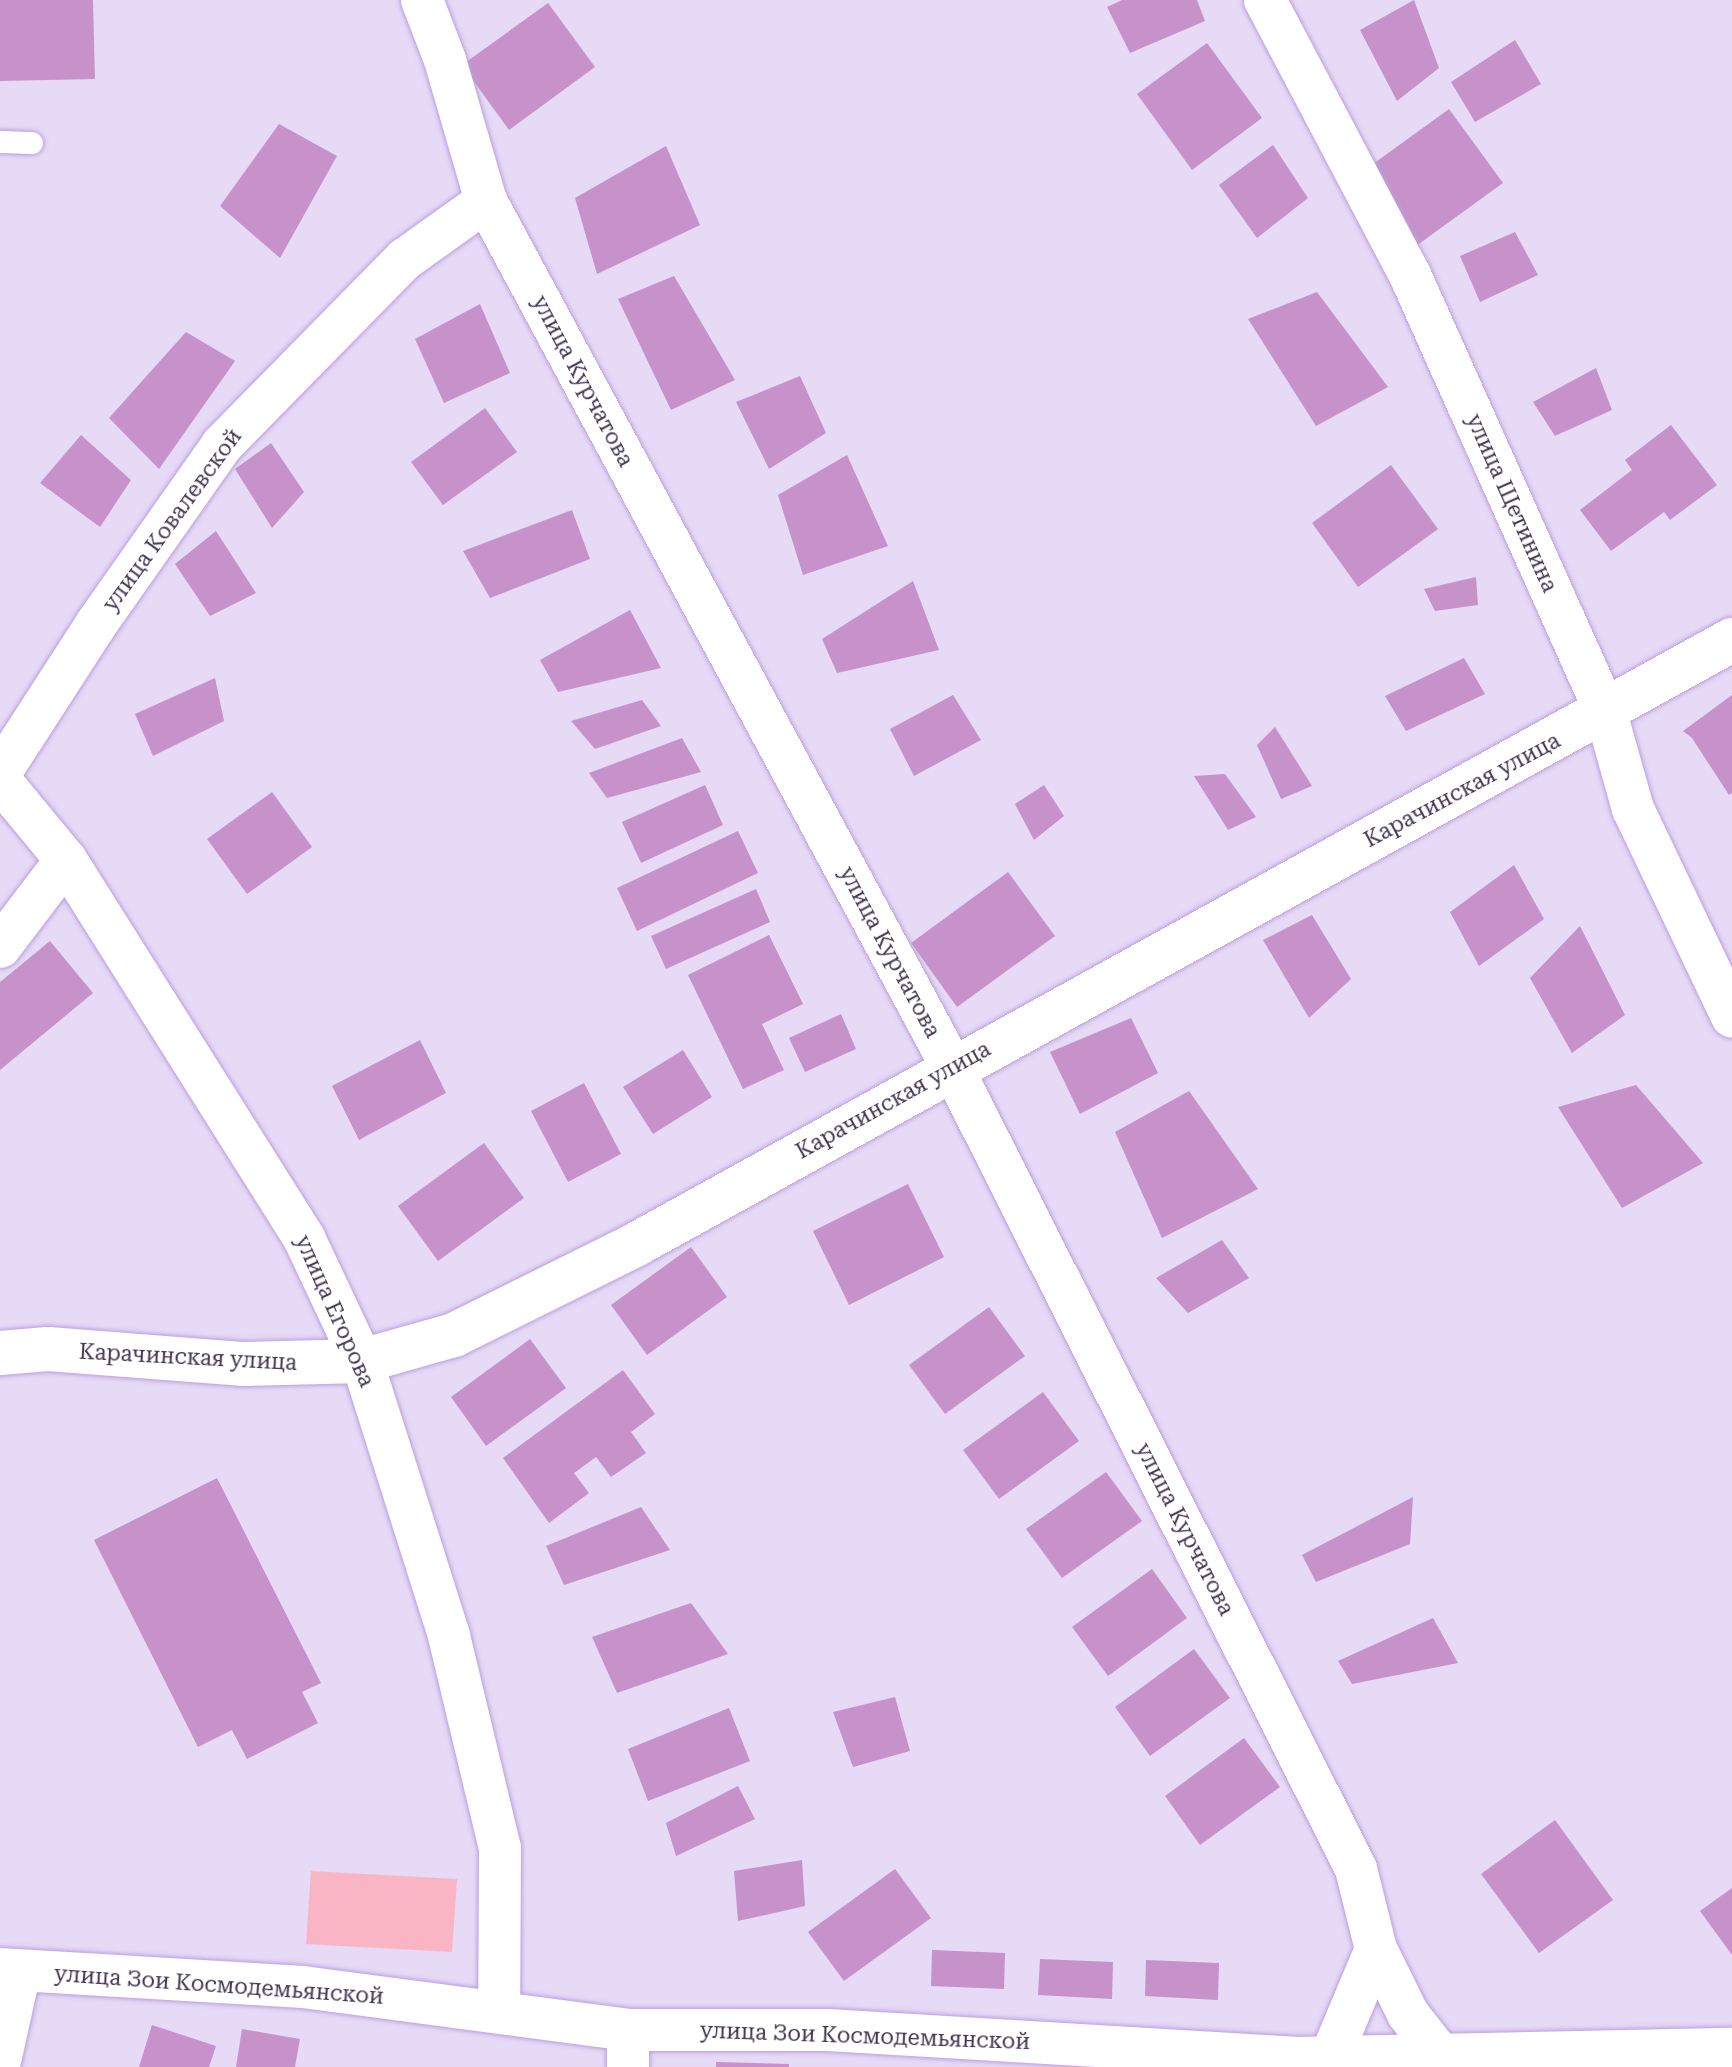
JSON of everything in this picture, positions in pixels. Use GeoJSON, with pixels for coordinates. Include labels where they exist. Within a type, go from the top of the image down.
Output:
{"type":"FeatureCollection","features":[{"type":"Feature","properties":{"kind":"street","name":"улица Курчатова"},"geometry":{"type":"LineString","coordinates":[[422,0],[445,60],[486,201],[952,1067],[1356,1869],[1376,1949],[1408,2014],[1442,2057]]}},
{"type":"Feature","properties":{"kind":"street","name":"улица Щетинина"},"geometry":{"type":"LineString","coordinates":[[1265,0],[1410,275],[1606,713],[1633,809],[1732,1017]]}},
{"type":"Feature","properties":{"kind":"street","name":"улица Ковалевской"},"geometry":{"type":"LineString","coordinates":[[0,773],[97,623],[222,445],[405,259],[486,201]]}},
{"type":"Feature","properties":{"kind":"street","name":"Карачинская улица"},"geometry":{"type":"LineString","coordinates":[[0,1353],[48,1349],[244,1364],[362,1361],[454,1335],[635,1245],[952,1067],[1606,713],[1732,640]]}},
{"type":"Feature","properties":{"kind":"street","name":"улица Егорова"},"geometry":{"type":"LineString","coordinates":[[0,780],[66,860],[304,1238],[362,1361],[449,1636],[500,1848],[499,2012]]}},
{"type":"Feature","properties":{"kind":"street"},"geometry":{"type":"LineString","coordinates":[[0,947],[66,860]]}},
{"type":"Feature","properties":{"kind":"street"},"geometry":{"type":"LineString","coordinates":[[1306,2060],[1376,1949]]}},
{"type":"Feature","properties":{"kind":"street"},"geometry":{"type":"LineString","coordinates":[[0,2061],[10,1970]]}},
{"type":"Feature","properties":{"kind":"street","name":"улица Зои Космодемьянской"},"geometry":{"type":"LineString","coordinates":[[10,1970],[303,1987],[499,2012],[628,2048],[828,2030],[1306,2060],[1732,2049]]}},
{"type":"Feature","properties":{"kind":"lane"},"geometry":{"type":"LineString","coordinates":[[0,142],[32,143]]}},
{"type":"Feature","properties":{"kind":"shaded area"},"geometry":{"type":"Polygon","coordinates":[[[311,1871],[457,1879],[452,1952],[306,1944],[311,1871]]]}},
{"type":"Feature","properties":{"kind":"building"},"geometry":{"type":"Polygon","coordinates":[[[0,0],[93,0],[95,79],[0,81],[0,0]]]}},
{"type":"Feature","properties":{"kind":"building"},"geometry":{"type":"Polygon","coordinates":[[[1122,0],[1197,0],[1205,21],[1130,53],[1107,7],[1122,0]]]}},
{"type":"Feature","properties":{"kind":"building"},"geometry":{"type":"Polygon","coordinates":[[[1414,0],[1439,68],[1397,101],[1360,30],[1414,0]]]}},
{"type":"Feature","properties":{"kind":"building"},"geometry":{"type":"Polygon","coordinates":[[[548,3],[595,67],[509,130],[462,65],[548,3]]]}},
{"type":"Feature","properties":{"kind":"building"},"geometry":{"type":"Polygon","coordinates":[[[1515,40],[1541,84],[1475,122],[1451,82],[1515,40]]]}},
{"type":"Feature","properties":{"kind":"building"},"geometry":{"type":"Polygon","coordinates":[[[1207,43],[1262,118],[1192,170],[1137,94],[1207,43]]]}},
{"type":"Feature","properties":{"kind":"building"},"geometry":{"type":"Polygon","coordinates":[[[1449,109],[1503,183],[1416,246],[1362,172],[1449,109]]]}},
{"type":"Feature","properties":{"kind":"building"},"geometry":{"type":"Polygon","coordinates":[[[279,124],[337,156],[280,258],[220,206],[279,124]]]}},
{"type":"Feature","properties":{"kind":"building"},"geometry":{"type":"Polygon","coordinates":[[[1273,145],[1308,198],[1257,238],[1219,185],[1273,145]]]}},
{"type":"Feature","properties":{"kind":"building"},"geometry":{"type":"Polygon","coordinates":[[[666,146],[700,225],[597,274],[575,198],[666,146]]]}},
{"type":"Feature","properties":{"kind":"building"},"geometry":{"type":"Polygon","coordinates":[[[1515,232],[1538,275],[1480,302],[1460,256],[1515,232]]]}},
{"type":"Feature","properties":{"kind":"building"},"geometry":{"type":"Polygon","coordinates":[[[674,276],[735,380],[671,410],[618,299],[674,276]]]}},
{"type":"Feature","properties":{"kind":"building"},"geometry":{"type":"Polygon","coordinates":[[[1317,292],[1388,387],[1316,426],[1248,319],[1317,292]]]}},
{"type":"Feature","properties":{"kind":"building"},"geometry":{"type":"Polygon","coordinates":[[[480,304],[510,373],[444,403],[415,339],[480,304]]]}},
{"type":"Feature","properties":{"kind":"building"},"geometry":{"type":"Polygon","coordinates":[[[186,332],[235,361],[159,469],[109,418],[186,332]]]}},
{"type":"Feature","properties":{"kind":"building"},"geometry":{"type":"Polygon","coordinates":[[[1596,368],[1612,410],[1555,436],[1533,402],[1596,368]]]}},
{"type":"Feature","properties":{"kind":"building"},"geometry":{"type":"Polygon","coordinates":[[[800,376],[826,433],[769,469],[736,402],[800,376]]]}},
{"type":"Feature","properties":{"kind":"building"},"geometry":{"type":"Polygon","coordinates":[[[485,408],[517,452],[443,505],[411,462],[485,408]]]}},
{"type":"Feature","properties":{"kind":"building"},"geometry":{"type":"Polygon","coordinates":[[[1671,425],[1717,485],[1670,520],[1664,512],[1611,551],[1580,510],[1632,470],[1625,460],[1671,425]]]}},
{"type":"Feature","properties":{"kind":"building"},"geometry":{"type":"Polygon","coordinates":[[[81,435],[131,480],[100,527],[40,483],[81,435]]]}},
{"type":"Feature","properties":{"kind":"building"},"geometry":{"type":"Polygon","coordinates":[[[271,443],[304,492],[272,528],[235,469],[271,443]]]}},
{"type":"Feature","properties":{"kind":"building"},"geometry":{"type":"Polygon","coordinates":[[[847,455],[888,546],[803,575],[778,495],[847,455]]]}},
{"type":"Feature","properties":{"kind":"building"},"geometry":{"type":"Polygon","coordinates":[[[1391,465],[1438,529],[1358,587],[1312,523],[1391,465]]]}},
{"type":"Feature","properties":{"kind":"building"},"geometry":{"type":"Polygon","coordinates":[[[572,510],[590,559],[490,598],[463,551],[572,510]]]}},
{"type":"Feature","properties":{"kind":"building"},"geometry":{"type":"Polygon","coordinates":[[[216,531],[256,593],[210,616],[175,564],[216,531]]]}},
{"type":"Feature","properties":{"kind":"building"},"geometry":{"type":"Polygon","coordinates":[[[1476,577],[1478,605],[1435,611],[1424,589],[1476,577]]]}},
{"type":"Feature","properties":{"kind":"building"},"geometry":{"type":"Polygon","coordinates":[[[913,581],[939,650],[837,673],[822,639],[913,581]]]}},
{"type":"Feature","properties":{"kind":"building"},"geometry":{"type":"Polygon","coordinates":[[[630,610],[661,668],[558,692],[540,660],[630,610]]]}},
{"type":"Feature","properties":{"kind":"building"},"geometry":{"type":"Polygon","coordinates":[[[1464,658],[1485,694],[1406,731],[1385,696],[1464,658]]]}},
{"type":"Feature","properties":{"kind":"building"},"geometry":{"type":"Polygon","coordinates":[[[215,678],[224,721],[153,756],[135,714],[215,678]]]}},
{"type":"Feature","properties":{"kind":"building"},"geometry":{"type":"Polygon","coordinates":[[[953,695],[981,740],[914,776],[890,729],[953,695]]]}},
{"type":"Feature","properties":{"kind":"building"},"geometry":{"type":"Polygon","coordinates":[[[1732,695],[1732,793],[1729,795],[1692,738],[1683,731],[1732,695]]]}},
{"type":"Feature","properties":{"kind":"building"},"geometry":{"type":"Polygon","coordinates":[[[642,700],[661,726],[595,749],[571,721],[642,700]]]}},
{"type":"Feature","properties":{"kind":"building"},"geometry":{"type":"Polygon","coordinates":[[[1275,727],[1312,786],[1281,799],[1257,745],[1275,727]]]}},
{"type":"Feature","properties":{"kind":"building"},"geometry":{"type":"Polygon","coordinates":[[[682,738],[701,772],[607,798],[589,773],[682,738]]]}},
{"type":"Feature","properties":{"kind":"building"},"geometry":{"type":"Polygon","coordinates":[[[1225,774],[1256,817],[1228,830],[1194,776],[1225,774]]]}},
{"type":"Feature","properties":{"kind":"building"},"geometry":{"type":"Polygon","coordinates":[[[705,785],[723,825],[641,863],[622,822],[705,785]]]}},
{"type":"Feature","properties":{"kind":"building"},"geometry":{"type":"Polygon","coordinates":[[[1044,785],[1064,816],[1034,840],[1015,804],[1044,785]]]}},
{"type":"Feature","properties":{"kind":"building"},"geometry":{"type":"Polygon","coordinates":[[[272,792],[312,847],[247,894],[207,839],[272,792]]]}},
{"type":"Feature","properties":{"kind":"building"},"geometry":{"type":"Polygon","coordinates":[[[738,831],[758,873],[637,931],[617,888],[738,831]]]}},
{"type":"Feature","properties":{"kind":"building"},"geometry":{"type":"Polygon","coordinates":[[[1514,865],[1544,919],[1479,966],[1450,912],[1514,865]]]}},
{"type":"Feature","properties":{"kind":"building"},"geometry":{"type":"Polygon","coordinates":[[[1008,872],[1055,936],[957,1007],[911,943],[1008,872]]]}},
{"type":"Feature","properties":{"kind":"building"},"geometry":{"type":"Polygon","coordinates":[[[756,889],[770,922],[666,969],[651,936],[756,889]]]}},
{"type":"Feature","properties":{"kind":"building"},"geometry":{"type":"Polygon","coordinates":[[[1312,915],[1351,979],[1309,1018],[1263,940],[1312,915]]]}},
{"type":"Feature","properties":{"kind":"building"},"geometry":{"type":"Polygon","coordinates":[[[1580,926],[1625,1015],[1572,1053],[1530,978],[1580,926]]]}},
{"type":"Feature","properties":{"kind":"building"},"geometry":{"type":"Polygon","coordinates":[[[769,935],[803,1004],[762,1024],[784,1070],[743,1089],[688,975],[769,935]]]}},
{"type":"Feature","properties":{"kind":"building"},"geometry":{"type":"Polygon","coordinates":[[[50,941],[93,993],[0,1070],[0,982],[50,941]]]}},
{"type":"Feature","properties":{"kind":"building"},"geometry":{"type":"Polygon","coordinates":[[[841,1014],[856,1049],[805,1072],[789,1038],[841,1014]]]}},
{"type":"Feature","properties":{"kind":"building"},"geometry":{"type":"Polygon","coordinates":[[[1131,1018],[1158,1073],[1080,1114],[1050,1052],[1131,1018]]]}},
{"type":"Feature","properties":{"kind":"building"},"geometry":{"type":"Polygon","coordinates":[[[420,1040],[446,1093],[359,1140],[332,1086],[420,1040]]]}},
{"type":"Feature","properties":{"kind":"building"},"geometry":{"type":"Polygon","coordinates":[[[683,1050],[712,1097],[653,1134],[623,1087],[683,1050]]]}},
{"type":"Feature","properties":{"kind":"building"},"geometry":{"type":"Polygon","coordinates":[[[584,1083],[621,1154],[568,1182],[531,1111],[584,1083]]]}},
{"type":"Feature","properties":{"kind":"building"},"geometry":{"type":"Polygon","coordinates":[[[1636,1085],[1703,1163],[1622,1208],[1558,1107],[1636,1085]]]}},
{"type":"Feature","properties":{"kind":"building"},"geometry":{"type":"Polygon","coordinates":[[[1189,1091],[1258,1189],[1162,1238],[1115,1132],[1189,1091]]]}},
{"type":"Feature","properties":{"kind":"building"},"geometry":{"type":"Polygon","coordinates":[[[484,1143],[524,1198],[438,1261],[398,1206],[484,1143]]]}},
{"type":"Feature","properties":{"kind":"building"},"geometry":{"type":"Polygon","coordinates":[[[908,1184],[944,1257],[849,1305],[813,1231],[908,1184]]]}},
{"type":"Feature","properties":{"kind":"building"},"geometry":{"type":"Polygon","coordinates":[[[1222,1240],[1249,1278],[1188,1313],[1156,1278],[1222,1240]]]}},
{"type":"Feature","properties":{"kind":"building"},"geometry":{"type":"Polygon","coordinates":[[[691,1247],[727,1297],[647,1355],[611,1305],[691,1247]]]}},
{"type":"Feature","properties":{"kind":"building"},"geometry":{"type":"Polygon","coordinates":[[[989,1307],[1025,1356],[945,1414],[909,1365],[989,1307]]]}},
{"type":"Feature","properties":{"kind":"building"},"geometry":{"type":"Polygon","coordinates":[[[530,1339],[566,1388],[486,1446],[451,1397],[530,1339]]]}},
{"type":"Feature","properties":{"kind":"building"},"geometry":{"type":"Polygon","coordinates":[[[623,1370],[655,1414],[631,1432],[646,1453],[611,1477],[596,1457],[574,1473],[589,1493],[549,1523],[503,1458],[623,1370]]]}},
{"type":"Feature","properties":{"kind":"building"},"geometry":{"type":"Polygon","coordinates":[[[1043,1392],[1079,1441],[999,1499],[963,1450],[1043,1392]]]}},
{"type":"Feature","properties":{"kind":"building"},"geometry":{"type":"Polygon","coordinates":[[[1106,1472],[1142,1521],[1062,1578],[1026,1529],[1106,1472]]]}},
{"type":"Feature","properties":{"kind":"building"},"geometry":{"type":"Polygon","coordinates":[[[217,1478],[321,1683],[302,1692],[318,1723],[247,1759],[232,1730],[198,1747],[94,1540],[217,1478]]]}},
{"type":"Feature","properties":{"kind":"building"},"geometry":{"type":"Polygon","coordinates":[[[1413,1497],[1410,1544],[1316,1582],[1302,1555],[1413,1497]]]}},
{"type":"Feature","properties":{"kind":"building"},"geometry":{"type":"Polygon","coordinates":[[[641,1507],[670,1550],[564,1585],[546,1546],[641,1507]]]}},
{"type":"Feature","properties":{"kind":"building"},"geometry":{"type":"Polygon","coordinates":[[[1152,1569],[1187,1618],[1108,1676],[1072,1627],[1152,1569]]]}},
{"type":"Feature","properties":{"kind":"building"},"geometry":{"type":"Polygon","coordinates":[[[691,1603],[728,1654],[617,1693],[592,1637],[691,1603]]]}},
{"type":"Feature","properties":{"kind":"building"},"geometry":{"type":"Polygon","coordinates":[[[1433,1618],[1458,1663],[1352,1684],[1338,1661],[1433,1618]]]}},
{"type":"Feature","properties":{"kind":"building"},"geometry":{"type":"Polygon","coordinates":[[[1194,1649],[1230,1698],[1150,1756],[1115,1707],[1194,1649]]]}},
{"type":"Feature","properties":{"kind":"building"},"geometry":{"type":"Polygon","coordinates":[[[895,1697],[910,1751],[853,1767],[833,1712],[895,1697]]]}},
{"type":"Feature","properties":{"kind":"building"},"geometry":{"type":"Polygon","coordinates":[[[729,1708],[750,1761],[648,1801],[628,1749],[729,1708]]]}},
{"type":"Feature","properties":{"kind":"building"},"geometry":{"type":"Polygon","coordinates":[[[1244,1738],[1280,1787],[1200,1845],[1165,1796],[1244,1738]]]}},
{"type":"Feature","properties":{"kind":"building"},"geometry":{"type":"Polygon","coordinates":[[[738,1786],[755,1819],[676,1856],[666,1823],[738,1786]]]}},
{"type":"Feature","properties":{"kind":"building"},"geometry":{"type":"Polygon","coordinates":[[[1555,1820],[1613,1900],[1539,1953],[1481,1874],[1555,1820]]]}},
{"type":"Feature","properties":{"kind":"building"},"geometry":{"type":"Polygon","coordinates":[[[802,1860],[805,1906],[738,1921],[734,1871],[802,1860]]]}},
{"type":"Feature","properties":{"kind":"building"},"geometry":{"type":"Polygon","coordinates":[[[895,1869],[931,1918],[844,1981],[808,1932],[895,1869]]]}},
{"type":"Feature","properties":{"kind":"building"},"geometry":{"type":"Polygon","coordinates":[[[1732,1888],[1732,1955],[1700,1911],[1732,1888]]]}},
{"type":"Feature","properties":{"kind":"building"},"geometry":{"type":"Polygon","coordinates":[[[932,1950],[1005,1953],[1004,1989],[931,1986],[932,1950]]]}},
{"type":"Feature","properties":{"kind":"building"},"geometry":{"type":"Polygon","coordinates":[[[1040,1959],[1113,1962],[1112,1999],[1038,1995],[1040,1959]]]}},
{"type":"Feature","properties":{"kind":"building"},"geometry":{"type":"Polygon","coordinates":[[[1146,1960],[1219,1963],[1218,2000],[1145,1996],[1146,1960]]]}},
{"type":"Feature","properties":{"kind":"building"},"geometry":{"type":"Polygon","coordinates":[[[152,2025],[216,2046],[209,2067],[139,2067],[152,2025]]]}},
{"type":"Feature","properties":{"kind":"building"},"geometry":{"type":"Polygon","coordinates":[[[242,2029],[300,2039],[295,2067],[236,2067],[242,2029]]]}},
{"type":"Feature","properties":{"kind":"building"},"geometry":{"type":"Polygon","coordinates":[[[716,2062],[789,2064],[789,2067],[716,2067],[716,2062]]]}}]}
